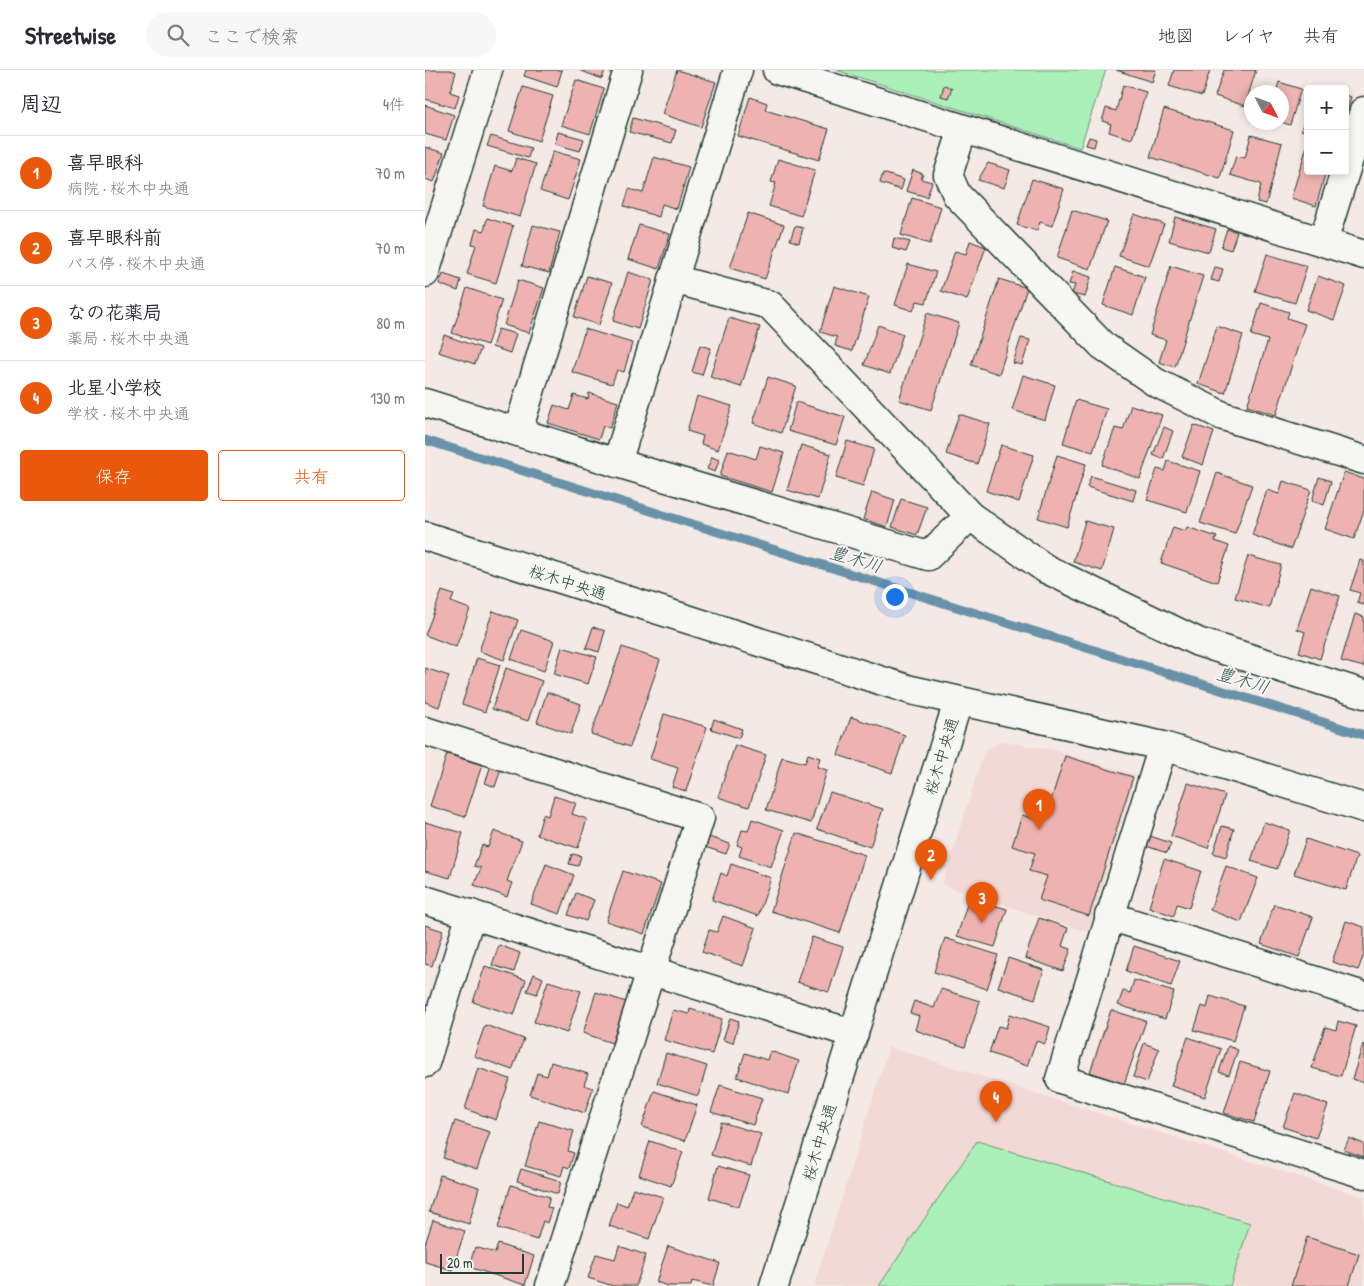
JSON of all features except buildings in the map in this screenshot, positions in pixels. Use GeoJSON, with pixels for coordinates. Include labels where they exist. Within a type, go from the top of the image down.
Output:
{"type":"FeatureCollection","features":[{"type":"Feature","properties":{"kind":"street"},"geometry":{"type":"LineString","coordinates":[[425,272],[488,70]]}},
{"type":"Feature","properties":{"kind":"street"},"geometry":{"type":"LineString","coordinates":[[518,431],[628,70]]}},
{"type":"Feature","properties":{"kind":"street"},"geometry":{"type":"LineString","coordinates":[[617,463],[738,70]]}},
{"type":"Feature","properties":{"kind":"street"},"geometry":{"type":"LineString","coordinates":[[777,70],[1364,255]]}},
{"type":"Feature","properties":{"kind":"street"},"geometry":{"type":"LineString","coordinates":[[1323,242],[1364,111]]}},
{"type":"Feature","properties":{"kind":"street"},"geometry":{"type":"LineString","coordinates":[[963,129],[948,175],[957,195],[1102,345],[1155,382],[1223,416],[1364,460]]}},
{"type":"Feature","properties":{"kind":"street"},"geometry":{"type":"LineString","coordinates":[[673,279],[769,305],[970,516],[1046,569],[1197,642],[1364,694]]}},
{"type":"Feature","properties":{"kind":"street"},"geometry":{"type":"LineString","coordinates":[[425,402],[617,463],[928,556],[970,516]]}},
{"type":"Feature","properties":{"kind":"street","name":"桜木中央通"},"geometry":{"type":"LineString","coordinates":[[425,536],[901,687],[958,702],[774,1286]]}},
{"type":"Feature","properties":{"kind":"street"},"geometry":{"type":"LineString","coordinates":[[958,702],[1007,710],[1163,746],[1364,808]]}},
{"type":"Feature","properties":{"kind":"street"},"geometry":{"type":"LineString","coordinates":[[425,731],[699,818],[649,970],[550,1286]]}},
{"type":"Feature","properties":{"kind":"street"},"geometry":{"type":"LineString","coordinates":[[1163,746],[1060,1079],[1364,1174]]}},
{"type":"Feature","properties":{"kind":"street"},"geometry":{"type":"LineString","coordinates":[[425,900],[854,1034]]}},
{"type":"Feature","properties":{"kind":"street"},"geometry":{"type":"LineString","coordinates":[[425,1062],[471,914]]}},
{"type":"Feature","properties":{"kind":"street"},"geometry":{"type":"LineString","coordinates":[[1109,916],[1364,996]]}},
{"type":"Feature","properties":{"kind":"shaded area"},"geometry":{"type":"Polygon","coordinates":[[[1000,741],[1053,750],[1135,775],[1088,932],[942,885],[984,752],[1000,741]]]}},
{"type":"Feature","properties":{"kind":"shaded area"},"geometry":{"type":"Polygon","coordinates":[[[889,1047],[1364,1197],[1364,1286],[814,1286],[889,1047]]]}},
{"type":"Feature","properties":{"kind":"green space"},"geometry":{"type":"Polygon","coordinates":[[[836,70],[1106,70],[1080,148],[836,70]]]}},
{"type":"Feature","properties":{"kind":"green space"},"geometry":{"type":"Polygon","coordinates":[[[977,1141],[1250,1223],[1230,1286],[879,1286],[977,1141]]]}},
{"type":"Feature","properties":{"kind":"waterway","name":"豊木川"},"geometry":{"type":"LineString","coordinates":[[425,440],[1364,735]]}},
{"type":"Feature","properties":{"kind":"place","name":"喜早眼科"},"geometry":{"type":"Point","coordinates":[1039,830]}},
{"type":"Feature","properties":{"kind":"place","name":"喜早眼科前"},"geometry":{"type":"Point","coordinates":[931,880]}},
{"type":"Feature","properties":{"kind":"place","name":"なの花薬局"},"geometry":{"type":"Point","coordinates":[982,923]}},
{"type":"Feature","properties":{"kind":"place","name":"北星小学校"},"geometry":{"type":"Point","coordinates":[996,1122]}}]}
